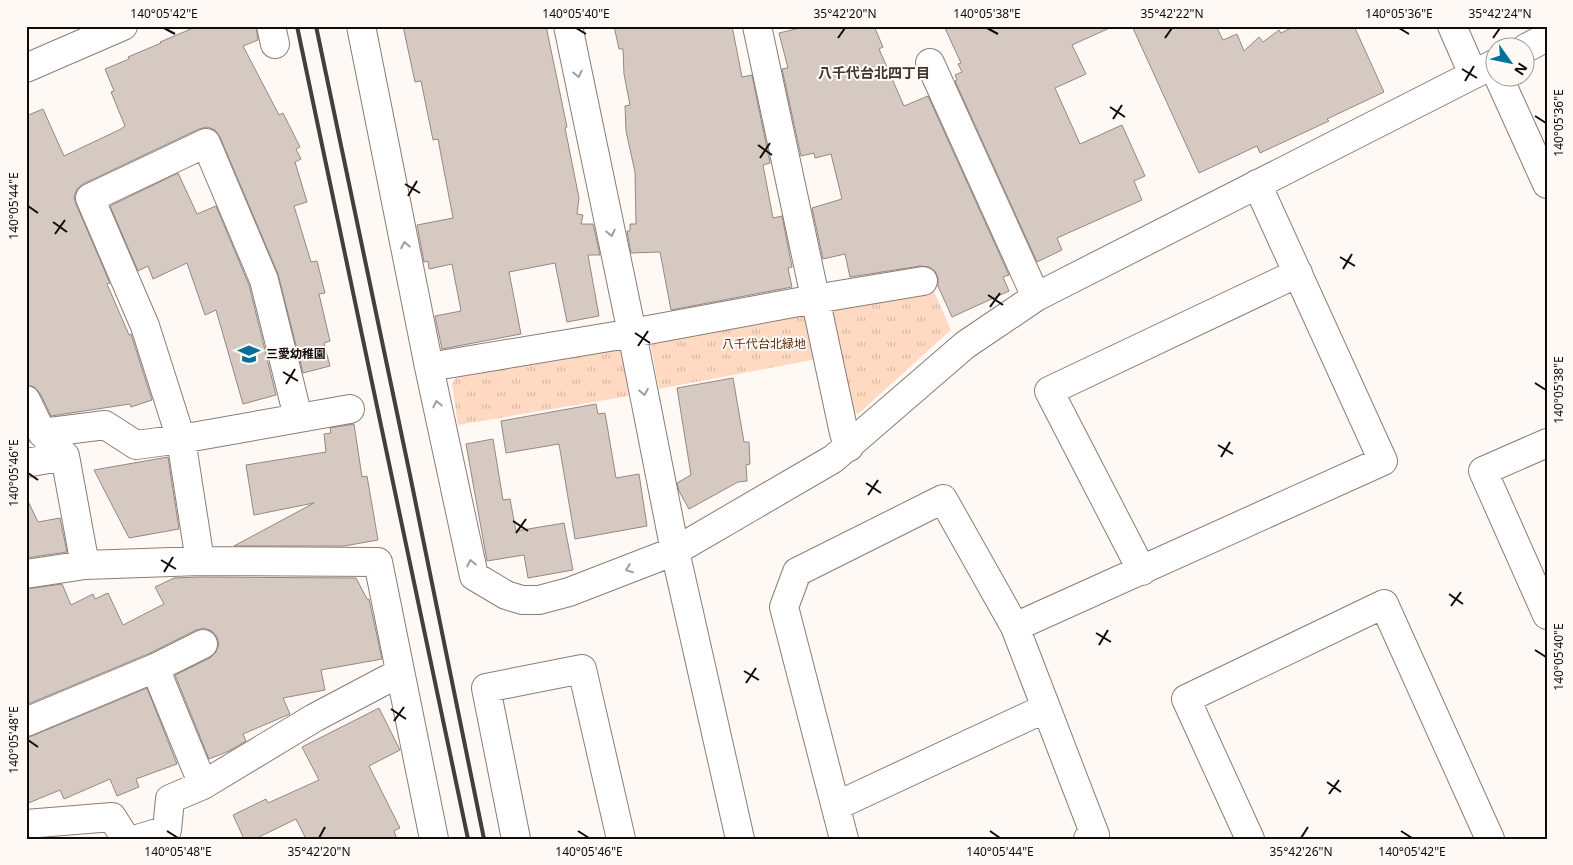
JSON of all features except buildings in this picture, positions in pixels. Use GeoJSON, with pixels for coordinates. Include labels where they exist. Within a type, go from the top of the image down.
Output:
{"type":"FeatureCollection","features":[{"type":"Feature","properties":{"kind":"street"},"geometry":{"type":"LineString","coordinates":[[26,68],[122,26]]}},
{"type":"Feature","properties":{"kind":"street"},"geometry":{"type":"LineString","coordinates":[[361,26],[429,367],[474,576],[506,595],[522,600],[539,600],[569,592],[675,551],[833,460],[966,345],[1036,297],[1257,184],[1486,73]]}},
{"type":"Feature","properties":{"kind":"street"},"geometry":{"type":"LineString","coordinates":[[568,26],[675,551],[740,839]]}},
{"type":"Feature","properties":{"kind":"street"},"geometry":{"type":"LineString","coordinates":[[757,26],[844,433],[849,447]]}},
{"type":"Feature","properties":{"kind":"street"},"geometry":{"type":"LineString","coordinates":[[1452,26],[1486,68]]}},
{"type":"Feature","properties":{"kind":"street"},"geometry":{"type":"LineString","coordinates":[[930,63],[1036,297]]}},
{"type":"Feature","properties":{"kind":"street"},"geometry":{"type":"LineString","coordinates":[[1497,88],[1547,184]]}},
{"type":"Feature","properties":{"kind":"street"},"geometry":{"type":"LineString","coordinates":[[200,561],[181,439],[145,326],[90,198],[206,143],[264,280],[298,417]]}},
{"type":"Feature","properties":{"kind":"street"},"geometry":{"type":"LineString","coordinates":[[1015,627],[1383,461],[1257,184]]}},
{"type":"Feature","properties":{"kind":"street"},"geometry":{"type":"LineString","coordinates":[[1142,571],[1049,391],[1298,273]]}},
{"type":"Feature","properties":{"kind":"street"},"geometry":{"type":"LineString","coordinates":[[429,367],[924,281]]}},
{"type":"Feature","properties":{"kind":"street"},"geometry":{"type":"LineString","coordinates":[[26,400],[42,434],[65,456],[85,565]]}},
{"type":"Feature","properties":{"kind":"street"},"geometry":{"type":"LineString","coordinates":[[42,434],[104,425],[136,445],[181,439],[350,409]]}},
{"type":"Feature","properties":{"kind":"street"},"geometry":{"type":"LineString","coordinates":[[1547,443],[1483,471],[1547,615]]}},
{"type":"Feature","properties":{"kind":"street"},"geometry":{"type":"LineString","coordinates":[[26,462],[65,456]]}},
{"type":"Feature","properties":{"kind":"street"},"geometry":{"type":"LineString","coordinates":[[844,839],[784,607],[797,572],[943,499],[1015,627],[1095,835],[1088,839]]}},
{"type":"Feature","properties":{"kind":"street"},"geometry":{"type":"LineString","coordinates":[[26,574],[85,565],[200,561],[378,562],[434,839]]}},
{"type":"Feature","properties":{"kind":"street"},"geometry":{"type":"LineString","coordinates":[[1250,839],[1186,699],[1384,604],[1490,839]]}},
{"type":"Feature","properties":{"kind":"street"},"geometry":{"type":"LineString","coordinates":[[26,722],[155,668],[203,644]]}},
{"type":"Feature","properties":{"kind":"street"},"geometry":{"type":"LineString","coordinates":[[155,668],[203,785]]}},
{"type":"Feature","properties":{"kind":"street"},"geometry":{"type":"LineString","coordinates":[[516,839],[486,688],[582,669],[621,839]]}},
{"type":"Feature","properties":{"kind":"street"},"geometry":{"type":"LineString","coordinates":[[137,839],[167,830],[170,799],[203,785],[314,718],[399,673]]}},
{"type":"Feature","properties":{"kind":"street"},"geometry":{"type":"LineString","coordinates":[[836,806],[1046,708]]}},
{"type":"Feature","properties":{"kind":"street"},"geometry":{"type":"LineString","coordinates":[[26,824],[112,817],[126,839]]}},
{"type":"Feature","properties":{"kind":"green space"},"geometry":{"type":"Polygon","coordinates":[[[932,287],[951,330],[858,414],[848,408],[831,313],[836,305],[932,287]]]}},
{"type":"Feature","properties":{"kind":"green space","name":"八千代台北緑地"},"geometry":{"type":"Polygon","coordinates":[[[805,311],[817,359],[659,389],[651,346],[656,339],[805,311]]]}},
{"type":"Feature","properties":{"kind":"green space"},"geometry":{"type":"Polygon","coordinates":[[[616,347],[622,351],[629,396],[458,425],[452,384],[458,374],[616,347]]]}},
{"type":"Feature","properties":{"kind":"railway"},"geometry":{"type":"LineString","coordinates":[[297,26],[468,839]]}},
{"type":"Feature","properties":{"kind":"railway"},"geometry":{"type":"LineString","coordinates":[[316,26],[484,839]]}},
{"type":"Feature","properties":{"kind":"place","name":"三愛幼稚園"},"geometry":{"type":"Point","coordinates":[249,354]}},
{"type":"Feature","properties":{"kind":"district","name":"八千代台北四丁目"},"geometry":{"type":"Point","coordinates":[874,73]}}]}
